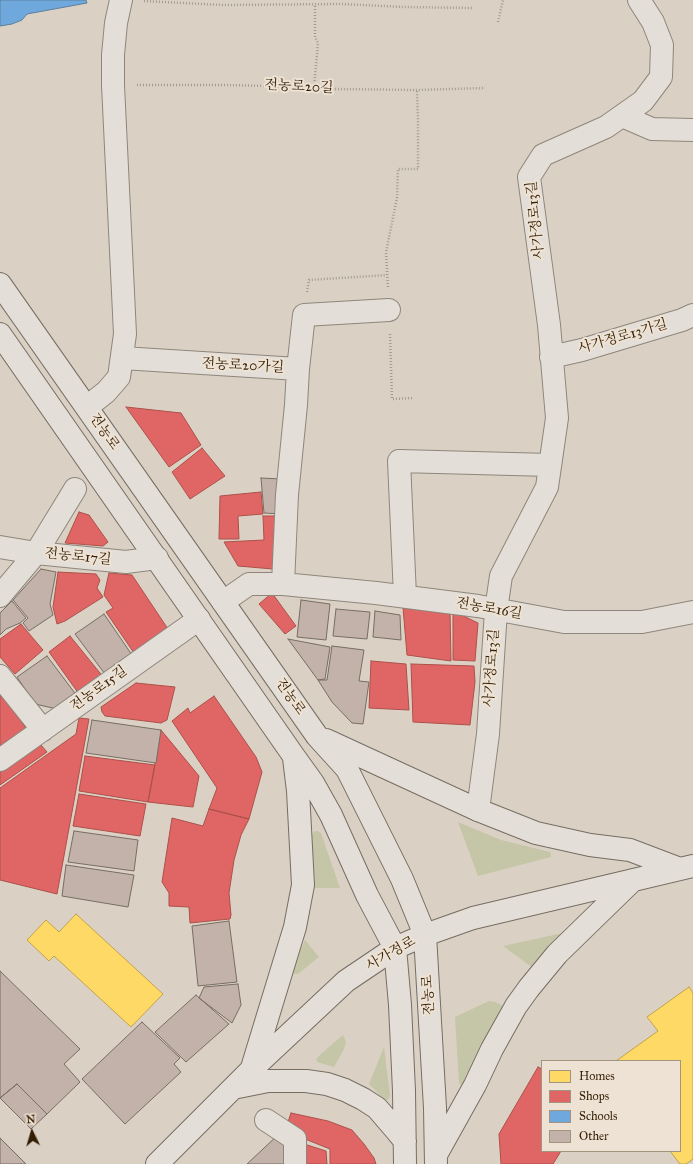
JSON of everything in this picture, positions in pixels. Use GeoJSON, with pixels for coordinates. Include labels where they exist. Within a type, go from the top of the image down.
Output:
{"type":"FeatureCollection","features":[{"type":"Feature","properties":{"kind":"main road"},"geometry":{"type":"LineString","coordinates":[[87,408],[106,392],[119,377],[125,334],[113,85],[113,54],[116,23],[121,0]]}},
{"type":"Feature","properties":{"kind":"main road","name":"사가정로13길"},"geometry":{"type":"LineString","coordinates":[[478,810],[488,734],[496,610],[501,576],[547,486],[557,418],[548,325],[529,177],[543,156],[606,127],[643,101],[661,77],[662,45],[653,22],[639,0]]}},
{"type":"Feature","properties":{"kind":"main road"},"geometry":{"type":"LineString","coordinates":[[622,116],[652,129],[693,130]]}},
{"type":"Feature","properties":{"kind":"main road","name":"전농로"},"geometry":{"type":"LineString","coordinates":[[0,284],[317,736],[346,769],[402,879],[426,935],[435,1108],[436,1160]]}},
{"type":"Feature","properties":{"kind":"main road"},"geometry":{"type":"LineString","coordinates":[[304,315],[389,310]]}},
{"type":"Feature","properties":{"kind":"main road","name":"사가정로13가길"},"geometry":{"type":"LineString","coordinates":[[551,357],[582,350],[682,320],[693,314]]}},
{"type":"Feature","properties":{"kind":"main road","name":"전농로20가길"},"geometry":{"type":"LineString","coordinates":[[122,358],[298,369],[304,315]]}},
{"type":"Feature","properties":{"kind":"main road","name":"전농로"},"geometry":{"type":"LineString","coordinates":[[0,334],[313,783],[331,815],[367,895],[395,948],[400,1005],[405,1164]]}},
{"type":"Feature","properties":{"kind":"main road"},"geometry":{"type":"LineString","coordinates":[[284,584],[287,495],[298,369]]}},
{"type":"Feature","properties":{"kind":"main road"},"geometry":{"type":"LineString","coordinates":[[405,596],[399,461],[550,465]]}},
{"type":"Feature","properties":{"kind":"main road"},"geometry":{"type":"LineString","coordinates":[[0,596],[36,553],[76,489]]}},
{"type":"Feature","properties":{"kind":"main road","name":"전농로17길"},"geometry":{"type":"LineString","coordinates":[[0,546],[36,553],[126,562],[157,558]]}},
{"type":"Feature","properties":{"kind":"main road","name":"전농로16길"},"geometry":{"type":"LineString","coordinates":[[223,602],[249,584],[284,584],[405,596],[478,606],[564,622],[642,622],[693,612]]}},
{"type":"Feature","properties":{"kind":"main road","name":"전농로15길"},"geometry":{"type":"LineString","coordinates":[[0,760],[199,619]]}},
{"type":"Feature","properties":{"kind":"main road"},"geometry":{"type":"LineString","coordinates":[[0,676],[43,730]]}},
{"type":"Feature","properties":{"kind":"main road"},"geometry":{"type":"LineString","coordinates":[[317,736],[478,810],[536,833],[590,845],[630,850],[687,867]]}},
{"type":"Feature","properties":{"kind":"main road"},"geometry":{"type":"LineString","coordinates":[[252,1069],[295,927],[302,885],[298,791],[293,755]]}},
{"type":"Feature","properties":{"kind":"main road","name":"사가정로"},"geometry":{"type":"LineString","coordinates":[[157,1164],[232,1088],[346,981],[395,948],[473,918],[687,867]]}},
{"type":"Feature","properties":{"kind":"main road"},"geometry":{"type":"LineString","coordinates":[[436,1160],[492,1049],[516,1006],[557,954],[633,880]]}},
{"type":"Feature","properties":{"kind":"main road"},"geometry":{"type":"LineString","coordinates":[[232,1088],[268,1081],[306,1081],[327,1084],[345,1090],[377,1108],[405,1141]]}},
{"type":"Feature","properties":{"kind":"main road"},"geometry":{"type":"LineString","coordinates":[[266,1120],[295,1139],[295,1164]]}},
{"type":"Feature","properties":{"kind":"path"},"geometry":{"type":"LineString","coordinates":[[121,0],[223,5],[316,4],[342,2],[473,8]]}},
{"type":"Feature","properties":{"kind":"path"},"geometry":{"type":"LineString","coordinates":[[498,22],[503,0]]}},
{"type":"Feature","properties":{"kind":"path"},"geometry":{"type":"LineString","coordinates":[[314,87],[318,43],[315,37],[316,4]]}},
{"type":"Feature","properties":{"kind":"path","name":"전농로20길"},"geometry":{"type":"LineString","coordinates":[[113,85],[223,85],[417,90],[485,88]]}},
{"type":"Feature","properties":{"kind":"path"},"geometry":{"type":"LineString","coordinates":[[414,398],[392,399],[386,252],[397,198],[398,169],[418,169],[417,90]]}},
{"type":"Feature","properties":{"kind":"path"},"geometry":{"type":"LineString","coordinates":[[304,315],[309,280],[387,275]]}},
{"type":"Feature","properties":{"kind":"green space"},"geometry":{"type":"Polygon","coordinates":[[[458,822],[501,840],[550,852],[551,857],[478,876],[458,822]]]}},
{"type":"Feature","properties":{"kind":"green space"},"geometry":{"type":"Polygon","coordinates":[[[315,831],[321,833],[340,888],[315,888],[312,836],[315,831]]]}},
{"type":"Feature","properties":{"kind":"green space"},"geometry":{"type":"Polygon","coordinates":[[[563,933],[533,968],[503,946],[563,933]]]}},
{"type":"Feature","properties":{"kind":"green space"},"geometry":{"type":"Polygon","coordinates":[[[305,940],[319,957],[298,974],[294,974],[293,969],[305,940]]]}},
{"type":"Feature","properties":{"kind":"green space"},"geometry":{"type":"Polygon","coordinates":[[[489,1001],[504,1006],[462,1086],[459,1083],[455,1017],[489,1001]]]}},
{"type":"Feature","properties":{"kind":"green space"},"geometry":{"type":"Polygon","coordinates":[[[343,1035],[346,1042],[344,1049],[334,1067],[317,1062],[316,1059],[343,1035]]]}},
{"type":"Feature","properties":{"kind":"green space"},"geometry":{"type":"Polygon","coordinates":[[[384,1047],[390,1095],[389,1099],[387,1100],[369,1084],[384,1047]]]}},
{"type":"Feature","properties":{"kind":"building: Homes"},"geometry":{"type":"Polygon","coordinates":[[[76,914],[163,994],[131,1027],[54,956],[49,961],[27,940],[46,920],[59,932],[76,914]]]}},
{"type":"Feature","properties":{"kind":"building: Homes"},"geometry":{"type":"Polygon","coordinates":[[[689,987],[693,993],[693,1159],[686,1164],[680,1164],[671,1152],[681,1152],[681,1060],[617,1060],[658,1031],[647,1017],[689,987]]]}},
{"type":"Feature","properties":{"kind":"building: Shops"},"geometry":{"type":"Polygon","coordinates":[[[126,407],[181,413],[201,445],[169,467],[126,407]]]}},
{"type":"Feature","properties":{"kind":"building: Shops"},"geometry":{"type":"Polygon","coordinates":[[[202,448],[225,476],[190,499],[172,472],[202,448]]]}},
{"type":"Feature","properties":{"kind":"building: Shops"},"geometry":{"type":"Polygon","coordinates":[[[261,492],[263,514],[238,516],[239,539],[219,539],[220,496],[261,492]]]}},
{"type":"Feature","properties":{"kind":"building: Shops"},"geometry":{"type":"Polygon","coordinates":[[[79,512],[89,515],[108,542],[103,546],[65,543],[79,512]]]}},
{"type":"Feature","properties":{"kind":"building: Shops"},"geometry":{"type":"Polygon","coordinates":[[[263,516],[278,516],[278,563],[273,569],[238,566],[224,542],[264,540],[263,516]]]}},
{"type":"Feature","properties":{"kind":"building: Shops"},"geometry":{"type":"Polygon","coordinates":[[[58,572],[96,574],[100,580],[97,588],[103,597],[65,621],[57,624],[53,607],[58,572]]]}},
{"type":"Feature","properties":{"kind":"building: Shops"},"geometry":{"type":"Polygon","coordinates":[[[109,573],[132,575],[170,632],[134,653],[106,612],[113,608],[104,595],[109,573]]]}},
{"type":"Feature","properties":{"kind":"building: Shops"},"geometry":{"type":"Polygon","coordinates":[[[272,593],[296,626],[285,634],[259,604],[272,593]]]}},
{"type":"Feature","properties":{"kind":"building: Shops"},"geometry":{"type":"Polygon","coordinates":[[[403,607],[450,611],[451,661],[407,655],[403,607]]]}},
{"type":"Feature","properties":{"kind":"building: Shops"},"geometry":{"type":"Polygon","coordinates":[[[453,611],[478,623],[475,661],[453,660],[453,611]]]}},
{"type":"Feature","properties":{"kind":"building: Shops"},"geometry":{"type":"Polygon","coordinates":[[[21,624],[43,650],[15,674],[0,657],[0,639],[21,624]]]}},
{"type":"Feature","properties":{"kind":"building: Shops"},"geometry":{"type":"Polygon","coordinates":[[[70,636],[104,678],[79,694],[49,652],[70,636]]]}},
{"type":"Feature","properties":{"kind":"building: Shops"},"geometry":{"type":"Polygon","coordinates":[[[371,661],[406,664],[409,710],[369,708],[371,661]]]}},
{"type":"Feature","properties":{"kind":"building: Shops"},"geometry":{"type":"Polygon","coordinates":[[[411,664],[474,666],[475,682],[470,725],[413,722],[411,664]]]}},
{"type":"Feature","properties":{"kind":"building: Shops"},"geometry":{"type":"Polygon","coordinates":[[[136,683],[175,687],[167,720],[161,723],[105,716],[101,707],[136,683]]]}},
{"type":"Feature","properties":{"kind":"building: Shops"},"geometry":{"type":"Polygon","coordinates":[[[0,691],[7,698],[27,730],[0,749],[0,691]]]}},
{"type":"Feature","properties":{"kind":"building: Shops"},"geometry":{"type":"Polygon","coordinates":[[[214,696],[256,757],[262,772],[249,819],[209,809],[217,788],[172,721],[188,708],[190,713],[214,696]]]}},
{"type":"Feature","properties":{"kind":"building: Shops"},"geometry":{"type":"Polygon","coordinates":[[[79,718],[89,719],[57,894],[0,880],[0,788],[76,734],[79,718]]]}},
{"type":"Feature","properties":{"kind":"building: Shops"},"geometry":{"type":"Polygon","coordinates":[[[28,730],[47,752],[0,785],[0,750],[28,730]]]}},
{"type":"Feature","properties":{"kind":"building: Shops"},"geometry":{"type":"Polygon","coordinates":[[[161,730],[199,776],[193,807],[148,802],[161,730]]]}},
{"type":"Feature","properties":{"kind":"building: Shops"},"geometry":{"type":"Polygon","coordinates":[[[85,756],[155,765],[148,802],[79,791],[85,756]]]}},
{"type":"Feature","properties":{"kind":"building: Shops"},"geometry":{"type":"Polygon","coordinates":[[[79,794],[146,804],[140,836],[73,826],[79,794]]]}},
{"type":"Feature","properties":{"kind":"building: Shops"},"geometry":{"type":"Polygon","coordinates":[[[209,809],[249,819],[241,835],[234,860],[229,893],[230,919],[190,923],[189,907],[169,906],[169,893],[162,882],[172,818],[203,826],[209,809]]]}},
{"type":"Feature","properties":{"kind":"building: Shops"},"geometry":{"type":"Polygon","coordinates":[[[538,1067],[541,1068],[541,1152],[560,1152],[553,1164],[501,1164],[499,1134],[538,1067]]]}},
{"type":"Feature","properties":{"kind":"building: Shops"},"geometry":{"type":"Polygon","coordinates":[[[291,1113],[328,1121],[352,1130],[374,1158],[376,1164],[330,1164],[330,1149],[285,1131],[291,1113]]]}},
{"type":"Feature","properties":{"kind":"building: Shops"},"geometry":{"type":"Polygon","coordinates":[[[301,1143],[326,1151],[327,1164],[301,1164],[301,1143]]]}},
{"type":"Feature","properties":{"kind":"building: Schools"},"geometry":{"type":"Polygon","coordinates":[[[0,0],[86,0],[87,3],[27,14],[22,20],[12,24],[0,26],[0,0]]]}},
{"type":"Feature","properties":{"kind":"building: Other"},"geometry":{"type":"Polygon","coordinates":[[[261,478],[281,479],[282,514],[264,513],[261,478]]]}},
{"type":"Feature","properties":{"kind":"building: Other"},"geometry":{"type":"Polygon","coordinates":[[[41,569],[56,572],[50,604],[53,615],[29,631],[23,623],[28,618],[13,600],[41,569]]]}},
{"type":"Feature","properties":{"kind":"building: Other"},"geometry":{"type":"Polygon","coordinates":[[[301,600],[330,604],[326,640],[297,637],[301,600]]]}},
{"type":"Feature","properties":{"kind":"building: Other"},"geometry":{"type":"Polygon","coordinates":[[[12,601],[26,618],[20,623],[6,629],[0,635],[0,613],[12,601]]]}},
{"type":"Feature","properties":{"kind":"building: Other"},"geometry":{"type":"Polygon","coordinates":[[[336,609],[370,612],[367,639],[333,636],[336,609]]]}},
{"type":"Feature","properties":{"kind":"building: Other"},"geometry":{"type":"Polygon","coordinates":[[[375,611],[400,615],[401,640],[373,637],[375,611]]]}},
{"type":"Feature","properties":{"kind":"building: Other"},"geometry":{"type":"Polygon","coordinates":[[[104,614],[132,655],[105,674],[75,634],[104,614]]]}},
{"type":"Feature","properties":{"kind":"building: Other"},"geometry":{"type":"Polygon","coordinates":[[[288,639],[330,647],[325,679],[318,680],[288,639]]]}},
{"type":"Feature","properties":{"kind":"building: Other"},"geometry":{"type":"Polygon","coordinates":[[[332,646],[364,650],[359,681],[369,682],[363,724],[352,723],[332,702],[318,680],[327,680],[332,646]]]}},
{"type":"Feature","properties":{"kind":"building: Other"},"geometry":{"type":"Polygon","coordinates":[[[47,656],[77,696],[57,709],[35,704],[17,677],[47,656]]]}},
{"type":"Feature","properties":{"kind":"building: Other"},"geometry":{"type":"Polygon","coordinates":[[[92,720],[161,730],[156,763],[86,753],[92,720]]]}},
{"type":"Feature","properties":{"kind":"building: Other"},"geometry":{"type":"Polygon","coordinates":[[[74,831],[138,840],[134,871],[68,862],[74,831]]]}},
{"type":"Feature","properties":{"kind":"building: Other"},"geometry":{"type":"Polygon","coordinates":[[[66,865],[134,875],[128,907],[62,896],[66,865]]]}},
{"type":"Feature","properties":{"kind":"building: Other"},"geometry":{"type":"Polygon","coordinates":[[[229,921],[237,982],[198,986],[192,926],[229,921]]]}},
{"type":"Feature","properties":{"kind":"building: Other"},"geometry":{"type":"Polygon","coordinates":[[[0,971],[80,1049],[64,1064],[80,1082],[47,1114],[17,1084],[0,1098],[0,971]]]}},
{"type":"Feature","properties":{"kind":"building: Other"},"geometry":{"type":"Polygon","coordinates":[[[238,984],[241,1005],[232,1023],[199,998],[204,987],[238,984]]]}},
{"type":"Feature","properties":{"kind":"building: Other"},"geometry":{"type":"Polygon","coordinates":[[[196,995],[229,1024],[186,1062],[155,1032],[196,995]]]}},
{"type":"Feature","properties":{"kind":"building: Other"},"geometry":{"type":"Polygon","coordinates":[[[142,1022],[180,1058],[174,1064],[181,1072],[125,1124],[82,1079],[142,1022]]]}},
{"type":"Feature","properties":{"kind":"building: Other"},"geometry":{"type":"Polygon","coordinates":[[[17,1084],[47,1114],[31,1129],[0,1098],[17,1084]]]}},
{"type":"Feature","properties":{"kind":"building: Other"},"geometry":{"type":"Polygon","coordinates":[[[279,1134],[290,1140],[291,1164],[247,1164],[279,1134]]]}},
{"type":"Feature","properties":{"kind":"building: Other"},"geometry":{"type":"Polygon","coordinates":[[[0,1138],[26,1164],[0,1164],[0,1138]]]}}]}
